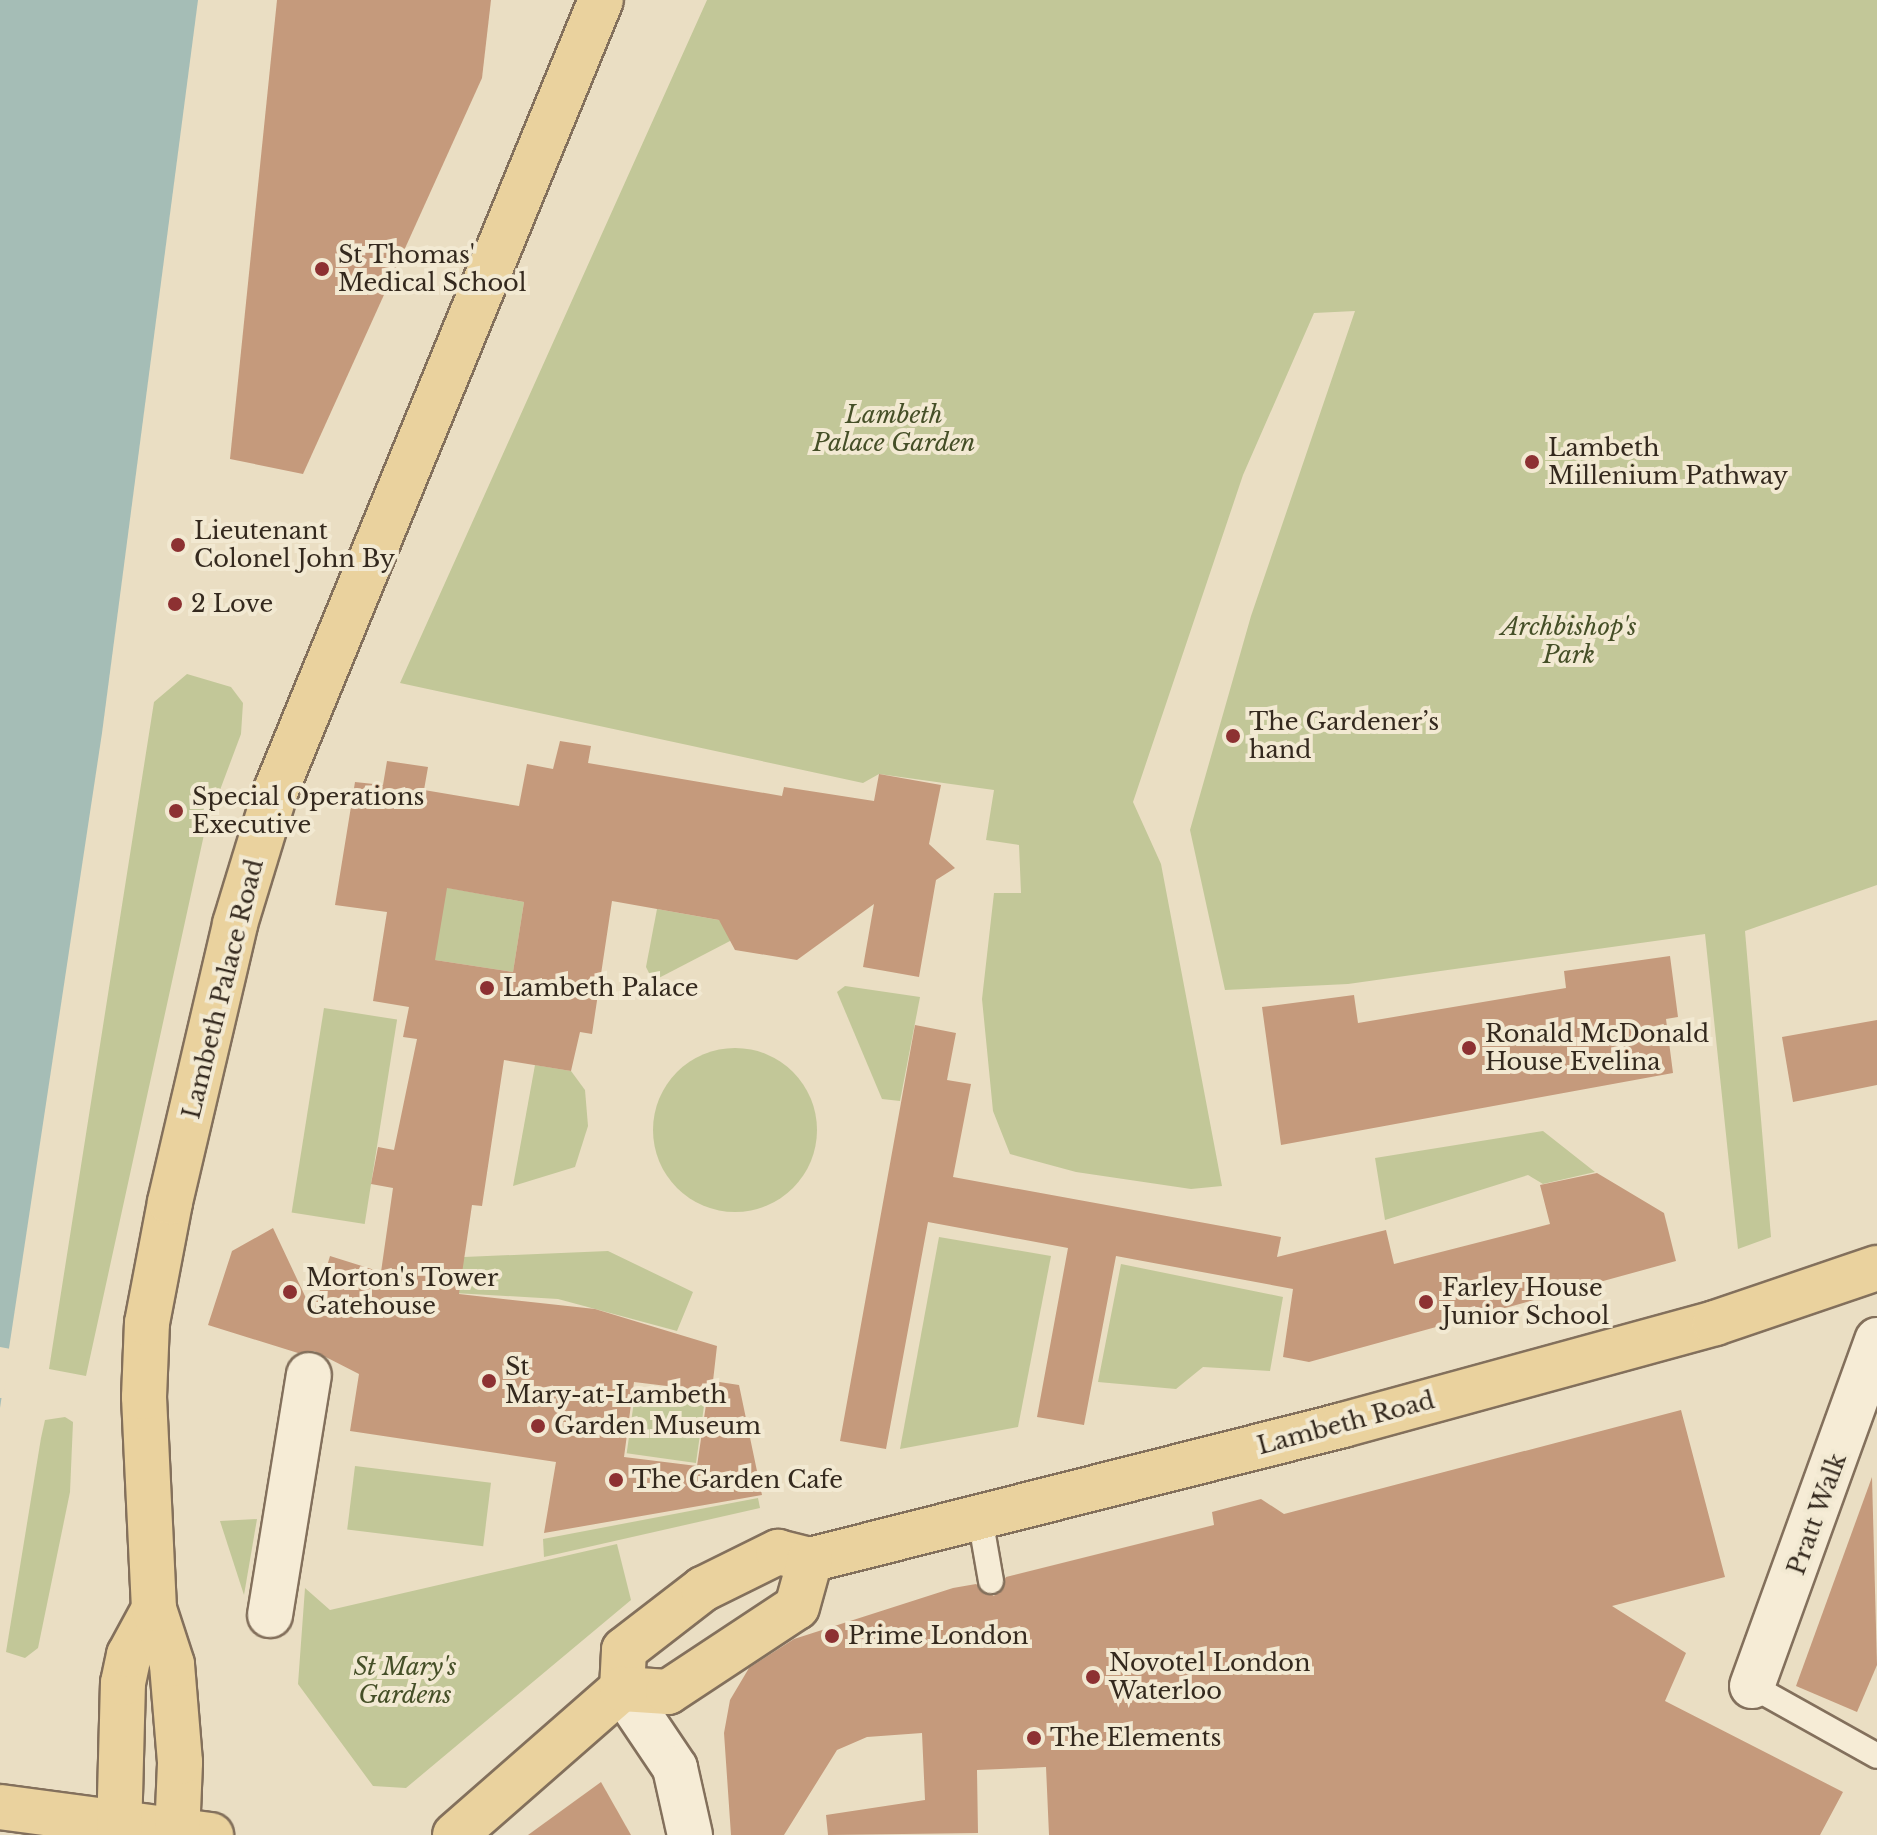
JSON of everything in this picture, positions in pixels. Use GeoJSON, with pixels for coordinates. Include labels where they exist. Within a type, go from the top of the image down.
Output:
{"type":"FeatureCollection","features":[{"type":"Feature","properties":{"kind":"main road","name":"Lambeth Palace Road"},"geometry":{"type":"LineString","coordinates":[[188,1832],[172,1664],[154,1609],[145,1460],[147,1323],[235,924],[326,657],[601,0]]}},
{"type":"Feature","properties":{"kind":"main road","name":"Lambeth Road"},"geometry":{"type":"LineString","coordinates":[[622,1689],[624,1650],[680,1604],[778,1552],[810,1560],[980,1518],[1700,1328],[1877,1268]]}},
{"type":"Feature","properties":{"kind":"main road"},"geometry":{"type":"LineString","coordinates":[[455,1835],[622,1689],[668,1692],[797,1607],[810,1560]]}},
{"type":"Feature","properties":{"kind":"main road"},"geometry":{"type":"LineString","coordinates":[[119,1826],[123,1683],[129,1655],[154,1609]]}},
{"type":"Feature","properties":{"kind":"main road"},"geometry":{"type":"LineString","coordinates":[[0,1807],[119,1826],[188,1832]]}},
{"type":"Feature","properties":{"kind":"street","name":"Pratt Walk"},"geometry":{"type":"LineString","coordinates":[[1752,1686],[1877,1340]]}},
{"type":"Feature","properties":{"kind":"street"},"geometry":{"type":"LineString","coordinates":[[270,1615],[309,1375]]}},
{"type":"Feature","properties":{"kind":"street"},"geometry":{"type":"LineString","coordinates":[[622,1689],[675,1768],[690,1835]]}},
{"type":"Feature","properties":{"kind":"lane"},"geometry":{"type":"LineString","coordinates":[[980,1518],[991,1581]]}},
{"type":"Feature","properties":{"kind":"lane"},"geometry":{"type":"LineString","coordinates":[[1752,1686],[1877,1756]]}},
{"type":"Feature","properties":{"kind":"green space"},"geometry":{"type":"Polygon","coordinates":[[[707,0],[1877,0],[1877,885],[1745,931],[1771,1237],[1738,1249],[1705,934],[1348,984],[1225,990],[1190,830],[1251,616],[1355,311],[1314,313],[1243,475],[1133,802],[1161,864],[1222,1186],[1191,1189],[1076,1172],[1010,1154],[993,1111],[982,999],[994,893],[1021,893],[1019,845],[986,840],[994,790],[879,774],[863,783],[400,683],[707,0]]]}},
{"type":"Feature","properties":{"kind":"green space"},"geometry":{"type":"Polygon","coordinates":[[[187,674],[231,687],[243,703],[241,734],[205,830],[86,1376],[49,1369],[154,702],[187,674]]]}},
{"type":"Feature","properties":{"kind":"green space"},"geometry":{"type":"Polygon","coordinates":[[[433,885],[524,902],[513,972],[435,960],[433,885]]]}},
{"type":"Feature","properties":{"kind":"green space"},"geometry":{"type":"Polygon","coordinates":[[[657,909],[741,924],[730,941],[653,981],[646,967],[657,909]]]}},
{"type":"Feature","properties":{"kind":"green space"},"geometry":{"type":"Polygon","coordinates":[[[845,986],[920,997],[900,1101],[882,1099],[837,992],[845,986]]]}},
{"type":"Feature","properties":{"kind":"green space"},"geometry":{"type":"Polygon","coordinates":[[[324,1008],[397,1020],[365,1224],[292,1212],[324,1008]]]}},
{"type":"Feature","properties":{"kind":"green space"},"geometry":{"type":"Polygon","coordinates":[[[735,1048],[767,1054],[793,1072],[811,1098],[817,1130],[811,1162],[793,1188],[767,1206],[735,1212],[703,1206],[677,1188],[659,1162],[653,1130],[659,1098],[677,1072],[703,1054],[735,1048]]]}},
{"type":"Feature","properties":{"kind":"green space"},"geometry":{"type":"Polygon","coordinates":[[[535,1065],[571,1071],[585,1090],[588,1126],[575,1167],[513,1186],[535,1065]]]}},
{"type":"Feature","properties":{"kind":"green space"},"geometry":{"type":"Polygon","coordinates":[[[1543,1131],[1595,1172],[1543,1184],[1528,1175],[1385,1220],[1375,1158],[1543,1131]]]}},
{"type":"Feature","properties":{"kind":"green space"},"geometry":{"type":"Polygon","coordinates":[[[939,1237],[1051,1256],[1018,1427],[900,1449],[939,1237]]]}},
{"type":"Feature","properties":{"kind":"green space"},"geometry":{"type":"Polygon","coordinates":[[[608,1251],[693,1292],[677,1331],[558,1299],[454,1293],[464,1257],[608,1251]]]}},
{"type":"Feature","properties":{"kind":"green space"},"geometry":{"type":"Polygon","coordinates":[[[1121,1264],[1283,1297],[1270,1371],[1203,1367],[1176,1389],[1098,1382],[1121,1264]]]}},
{"type":"Feature","properties":{"kind":"green space"},"geometry":{"type":"Polygon","coordinates":[[[636,1387],[705,1397],[696,1463],[627,1453],[636,1387]]]}},
{"type":"Feature","properties":{"kind":"green space"},"geometry":{"type":"Polygon","coordinates":[[[65,1417],[73,1422],[70,1492],[38,1648],[25,1658],[6,1652],[41,1438],[45,1420],[65,1417]]]}},
{"type":"Feature","properties":{"kind":"green space"},"geometry":{"type":"Polygon","coordinates":[[[355,1466],[491,1483],[483,1546],[347,1530],[355,1466]]]}},
{"type":"Feature","properties":{"kind":"green space"},"geometry":{"type":"Polygon","coordinates":[[[758,1498],[760,1508],[544,1557],[543,1539],[758,1498]]]}},
{"type":"Feature","properties":{"kind":"green space"},"geometry":{"type":"Polygon","coordinates":[[[257,1519],[244,1595],[220,1521],[257,1519]]]}},
{"type":"Feature","properties":{"kind":"green space","name":"St Mary's Gardens"},"geometry":{"type":"Polygon","coordinates":[[[617,1544],[631,1600],[406,1788],[373,1786],[298,1684],[305,1588],[330,1610],[617,1544]]]}},
{"type":"Feature","properties":{"kind":"water"},"geometry":{"type":"Polygon","coordinates":[[[0,0],[198,0],[102,733],[0,1408],[0,0]]]}},
{"type":"Feature","properties":{"kind":"pier"},"geometry":{"type":"Polygon","coordinates":[[[0,1347],[11,1349],[3,1398],[0,1398],[0,1347]]]}},
{"type":"Feature","properties":{"kind":"building","name":"St Thomas' Medical School"},"geometry":{"type":"Polygon","coordinates":[[[277,0],[491,0],[482,78],[303,474],[230,459],[277,0]]]}},
{"type":"Feature","properties":{"kind":"building","name":"Lambeth Palace"},"geometry":{"type":"Polygon","coordinates":[[[560,741],[591,746],[588,763],[782,796],[784,787],[874,801],[879,774],[941,785],[929,844],[955,868],[936,880],[919,977],[863,967],[874,904],[797,960],[735,950],[719,920],[612,901],[592,1034],[580,1032],[571,1071],[504,1060],[482,1206],[472,1205],[459,1294],[595,1309],[717,1346],[713,1381],[739,1385],[762,1495],[544,1533],[556,1462],[350,1431],[359,1374],[314,1351],[298,1353],[208,1325],[232,1251],[273,1228],[313,1313],[330,1256],[381,1272],[393,1188],[371,1184],[378,1147],[394,1150],[417,1039],[403,1037],[409,1007],[373,1001],[387,912],[335,905],[355,782],[383,785],[387,761],[428,767],[424,790],[519,806],[527,764],[553,769],[560,741]],[[447,888],[435,960],[513,972],[524,902],[447,888]],[[634,1382],[624,1457],[697,1466],[708,1391],[634,1382]]]}},
{"type":"Feature","properties":{"kind":"building","name":"Ronald McDonald House Evelina"},"geometry":{"type":"Polygon","coordinates":[[[1670,956],[1678,1017],[1666,1019],[1673,1073],[1281,1145],[1262,1007],[1354,995],[1358,1023],[1566,988],[1564,971],[1670,956]]]}},
{"type":"Feature","properties":{"kind":"building"},"geometry":{"type":"Polygon","coordinates":[[[1877,1020],[1877,1085],[1793,1102],[1782,1037],[1877,1020]]]}},
{"type":"Feature","properties":{"kind":"building"},"geometry":{"type":"Polygon","coordinates":[[[915,1025],[956,1033],[947,1080],[971,1084],[953,1177],[1281,1237],[1277,1257],[1386,1230],[1394,1264],[1550,1224],[1540,1185],[1597,1173],[1664,1213],[1676,1261],[1309,1362],[1283,1357],[1293,1289],[1116,1256],[1084,1425],[1037,1417],[1068,1248],[928,1222],[886,1449],[840,1441],[915,1025]]]}},
{"type":"Feature","properties":{"kind":"building"},"geometry":{"type":"Polygon","coordinates":[[[1681,1410],[1725,1577],[1612,1606],[1686,1653],[1665,1701],[1843,1792],[1820,1835],[1049,1835],[1046,1767],[977,1770],[978,1833],[828,1835],[826,1815],[925,1800],[922,1733],[867,1737],[837,1750],[784,1835],[731,1835],[724,1733],[730,1700],[749,1668],[794,1639],[953,1588],[976,1584],[994,1596],[1006,1577],[1214,1525],[1212,1512],[1261,1499],[1284,1514],[1681,1410]]]}},
{"type":"Feature","properties":{"kind":"building"},"geometry":{"type":"Polygon","coordinates":[[[1872,1477],[1877,1665],[1857,1712],[1796,1686],[1872,1477]]]}},
{"type":"Feature","properties":{"kind":"building"},"geometry":{"type":"Polygon","coordinates":[[[601,1782],[631,1835],[528,1835],[601,1782]]]}},
{"type":"Feature","properties":{"kind":"place","name":"St Thomas' Medical School"},"geometry":{"type":"Point","coordinates":[322,269]}},
{"type":"Feature","properties":{"kind":"place","name":"Lambeth Millenium Pathway"},"geometry":{"type":"Point","coordinates":[1532,462]}},
{"type":"Feature","properties":{"kind":"place","name":"Lieutenant Colonel John By"},"geometry":{"type":"Point","coordinates":[178,545]}},
{"type":"Feature","properties":{"kind":"place","name":"2 Love"},"geometry":{"type":"Point","coordinates":[175,604]}},
{"type":"Feature","properties":{"kind":"place","name":"The Gardener’s hand"},"geometry":{"type":"Point","coordinates":[1233,736]}},
{"type":"Feature","properties":{"kind":"place","name":"Special Operations Executive"},"geometry":{"type":"Point","coordinates":[176,811]}},
{"type":"Feature","properties":{"kind":"place","name":"Lambeth Palace"},"geometry":{"type":"Point","coordinates":[487,988]}},
{"type":"Feature","properties":{"kind":"place","name":"Ronald McDonald House Evelina"},"geometry":{"type":"Point","coordinates":[1469,1048]}},
{"type":"Feature","properties":{"kind":"place","name":"Morton's Tower Gatehouse"},"geometry":{"type":"Point","coordinates":[290,1292]}},
{"type":"Feature","properties":{"kind":"place","name":"Farley House Junior School"},"geometry":{"type":"Point","coordinates":[1426,1302]}},
{"type":"Feature","properties":{"kind":"place","name":"St Mary-at-Lambeth"},"geometry":{"type":"Point","coordinates":[489,1381]}},
{"type":"Feature","properties":{"kind":"place","name":"Garden Museum"},"geometry":{"type":"Point","coordinates":[538,1426]}},
{"type":"Feature","properties":{"kind":"place","name":"The Garden Cafe"},"geometry":{"type":"Point","coordinates":[616,1480]}},
{"type":"Feature","properties":{"kind":"place","name":"Prime London"},"geometry":{"type":"Point","coordinates":[832,1636]}},
{"type":"Feature","properties":{"kind":"place","name":"Novotel London Waterloo"},"geometry":{"type":"Point","coordinates":[1093,1677]}},
{"type":"Feature","properties":{"kind":"place","name":"The Elements"},"geometry":{"type":"Point","coordinates":[1034,1738]}},
{"type":"Feature","properties":{"kind":"park label","name":"Lambeth Palace Garden"},"geometry":{"type":"Point","coordinates":[894,429]}},
{"type":"Feature","properties":{"kind":"park label","name":"Archbishop's Park"},"geometry":{"type":"Point","coordinates":[1569,641]}}]}
